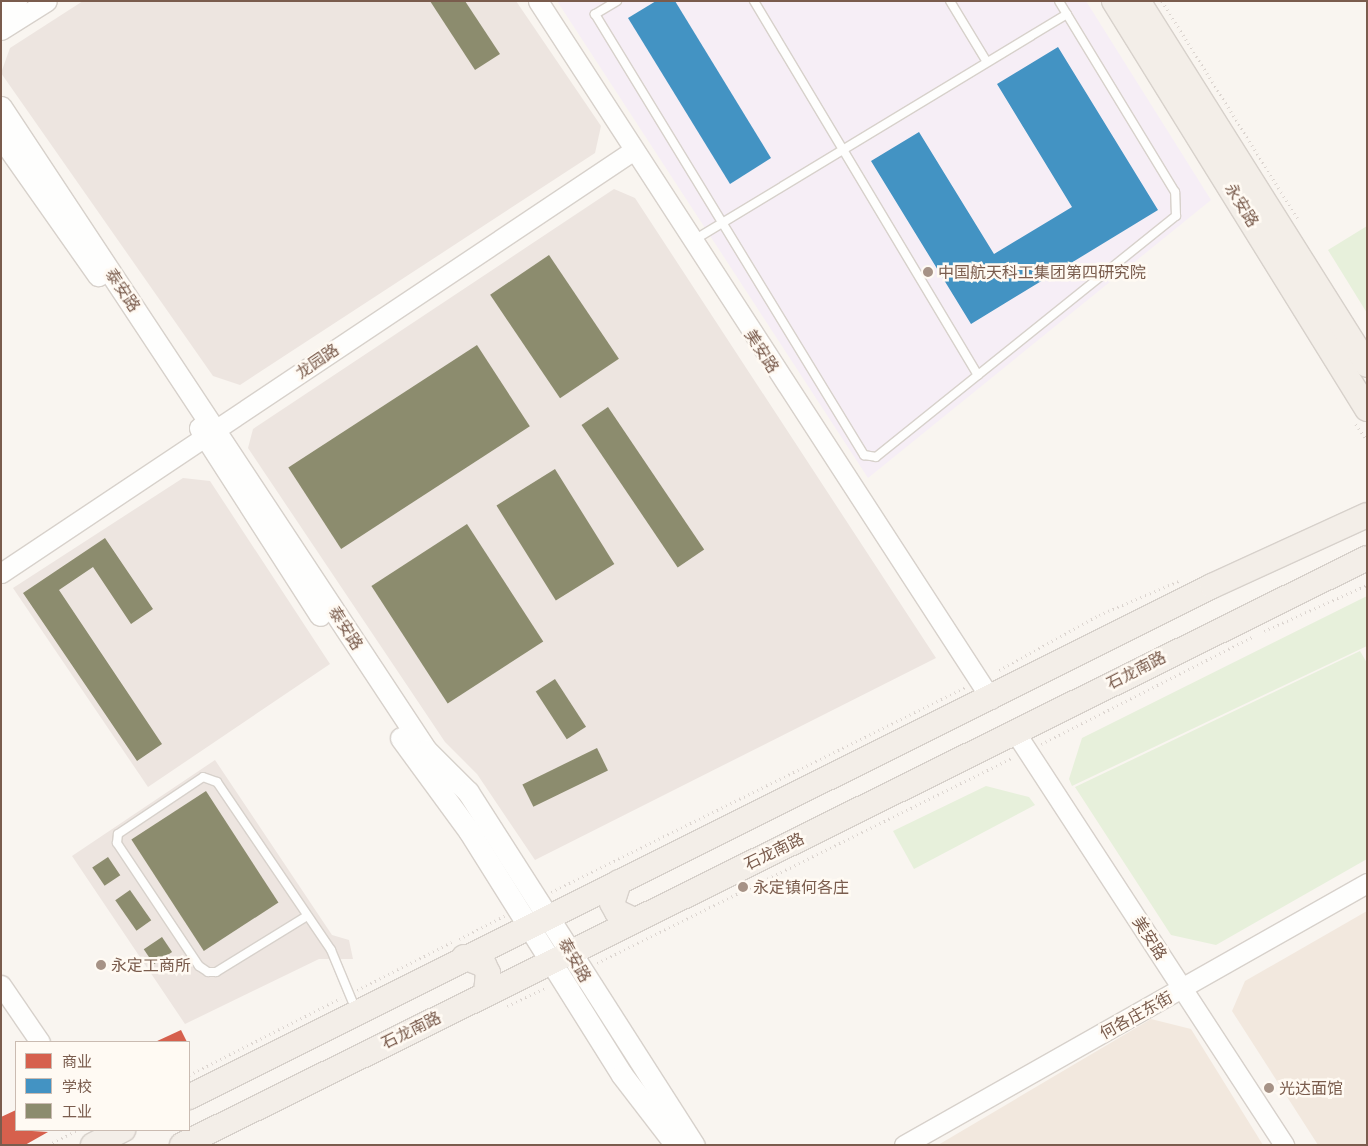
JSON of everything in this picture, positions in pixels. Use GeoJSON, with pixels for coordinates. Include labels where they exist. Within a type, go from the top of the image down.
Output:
{"type":"FeatureCollection","features":[{"type":"Feature","properties":{"kind":"main road","name":"永安路"},"geometry":{"type":"LineString","coordinates":[[1114,1],[1367,410]]}},
{"type":"Feature","properties":{"kind":"main road","name":"永安路"},"geometry":{"type":"LineString","coordinates":[[1138,1],[1367,365]]}},
{"type":"Feature","properties":{"kind":"main road","name":"泰安路"},"geometry":{"type":"LineString","coordinates":[[1,107],[210,433]]}},
{"type":"Feature","properties":{"kind":"main road","name":"泰安路"},"geometry":{"type":"LineString","coordinates":[[1,136],[210,433],[426,750],[468,792],[534,912],[566,965],[622,1075],[676,1145]]}},
{"type":"Feature","properties":{"kind":"main road"},"geometry":{"type":"LineString","coordinates":[[190,1096],[353,1003],[464,957],[534,912],[619,882],[985,690],[1357,519],[1367,537]]}},
{"type":"Feature","properties":{"kind":"main road","name":"石龙南路"},"geometry":{"type":"LineString","coordinates":[[182,1145],[494,1001],[566,965],[634,920],[1021,741],[1365,555]]}},
{"type":"Feature","properties":{"kind":"main road"},"geometry":{"type":"LineString","coordinates":[[619,882],[612,903],[617,912],[634,920]]}},
{"type":"Feature","properties":{"kind":"main road"},"geometry":{"type":"LineString","coordinates":[[464,957],[484,965],[488,973],[494,1001]]}},
{"type":"Feature","properties":{"kind":"main road","name":"泰安路"},"geometry":{"type":"LineString","coordinates":[[566,965],[694,1145]]}},
{"type":"Feature","properties":{"kind":"street"},"geometry":{"type":"LineString","coordinates":[[1,11],[16,1]]}},
{"type":"Feature","properties":{"kind":"street"},"geometry":{"type":"LineString","coordinates":[[1,30],[46,1]]}},
{"type":"Feature","properties":{"kind":"street","name":"美安路"},"geometry":{"type":"LineString","coordinates":[[538,1],[691,242],[985,690]]}},
{"type":"Feature","properties":{"kind":"street","name":"龙园路"},"geometry":{"type":"LineString","coordinates":[[1,573],[634,150]]}},
{"type":"Feature","properties":{"kind":"street","name":"美安路"},"geometry":{"type":"LineString","coordinates":[[1021,741],[1284,1145]]}},
{"type":"Feature","properties":{"kind":"street","name":"何各庄东街"},"geometry":{"type":"LineString","coordinates":[[904,1145],[1367,883]]}},
{"type":"Feature","properties":{"kind":"street"},"geometry":{"type":"LineString","coordinates":[[1,985],[39,1041]]}},
{"type":"Feature","properties":{"kind":"lane"},"geometry":{"type":"LineString","coordinates":[[617,1],[595,14],[718,222],[864,455],[876,457],[1176,216],[1179,205],[1176,192],[1059,1]]}},
{"type":"Feature","properties":{"kind":"lane"},"geometry":{"type":"LineString","coordinates":[[754,1],[978,375]]}},
{"type":"Feature","properties":{"kind":"lane"},"geometry":{"type":"LineString","coordinates":[[950,1],[987,62]]}},
{"type":"Feature","properties":{"kind":"lane"},"geometry":{"type":"LineString","coordinates":[[691,242],[718,222],[1067,14]]}},
{"type":"Feature","properties":{"kind":"lane"},"geometry":{"type":"LineString","coordinates":[[307,916],[216,972],[208,972],[199,966],[117,843],[118,834],[208,776],[217,782],[331,950],[353,1003]]}},
{"type":"Feature","properties":{"kind":"path"},"geometry":{"type":"LineString","coordinates":[[1162,1],[1304,229]]}},
{"type":"Feature","properties":{"kind":"path"},"geometry":{"type":"LineString","coordinates":[[190,1075],[353,1003],[985,690],[1099,615],[1189,576]]}},
{"type":"Feature","properties":{"kind":"path","name":"石龙南路"},"geometry":{"type":"LineString","coordinates":[[494,1001],[1021,741],[1367,585]]}},
{"type":"Feature","properties":{"kind":"path"},"geometry":{"type":"LineString","coordinates":[[48,1145],[76,1131]]}},
{"type":"Feature","properties":{"kind":"shaded area"},"geometry":{"type":"Polygon","coordinates":[[[83,1],[516,1],[601,126],[595,153],[240,385],[213,376],[1,73],[10,48],[83,1]]]}},
{"type":"Feature","properties":{"kind":"shaded area","name":"中国航天科工集团第四研究院"},"geometry":{"type":"Polygon","coordinates":[[[557,1],[1086,1],[1211,200],[868,478],[557,1]]]}},
{"type":"Feature","properties":{"kind":"shaded area"},"geometry":{"type":"Polygon","coordinates":[[[614,189],[635,198],[936,658],[535,860],[477,774],[445,742],[248,448],[253,429],[614,189]]]}},
{"type":"Feature","properties":{"kind":"shaded area"},"geometry":{"type":"Polygon","coordinates":[[[183,478],[210,481],[330,664],[148,787],[13,588],[183,478]]]}},
{"type":"Feature","properties":{"kind":"shaded area"},"geometry":{"type":"Polygon","coordinates":[[[215,760],[332,935],[349,940],[353,959],[319,959],[185,1024],[72,856],[215,760]]]}},
{"type":"Feature","properties":{"kind":"shaded area"},"geometry":{"type":"Polygon","coordinates":[[[1367,911],[1367,1145],[1318,1145],[1232,1011],[1245,981],[1367,911]]]}},
{"type":"Feature","properties":{"kind":"shaded area"},"geometry":{"type":"Polygon","coordinates":[[[1151,1019],[1191,1029],[1263,1145],[938,1145],[1151,1019]]]}},
{"type":"Feature","properties":{"kind":"green space"},"geometry":{"type":"Polygon","coordinates":[[[1367,226],[1367,313],[1328,250],[1367,226]]]}},
{"type":"Feature","properties":{"kind":"green space"},"geometry":{"type":"Polygon","coordinates":[[[1367,596],[1367,646],[1072,786],[1069,779],[1082,738],[1367,596]]]}},
{"type":"Feature","properties":{"kind":"green space"},"geometry":{"type":"Polygon","coordinates":[[[1360,651],[1367,663],[1367,859],[1216,945],[1171,935],[1075,787],[1360,651]]]}},
{"type":"Feature","properties":{"kind":"green space"},"geometry":{"type":"Polygon","coordinates":[[[986,786],[1029,797],[1035,805],[914,869],[893,831],[986,786]]]}},
{"type":"Feature","properties":{"kind":"building: 商业"},"geometry":{"type":"Polygon","coordinates":[[[181,1030],[186,1041],[157,1041],[181,1030]]]}},
{"type":"Feature","properties":{"kind":"building: 商业"},"geometry":{"type":"Polygon","coordinates":[[[15,1110],[15,1131],[48,1132],[25,1145],[1,1145],[1,1117],[15,1110]]]}},
{"type":"Feature","properties":{"kind":"building: 学校"},"geometry":{"type":"Polygon","coordinates":[[[656,1],[675,1],[771,158],[730,184],[628,18],[656,1]]]}},
{"type":"Feature","properties":{"kind":"building: 学校"},"geometry":{"type":"Polygon","coordinates":[[[1058,47],[1158,210],[971,324],[871,161],[919,132],[994,254],[1072,207],[997,84],[1058,47]]]}},
{"type":"Feature","properties":{"kind":"building: 工业"},"geometry":{"type":"Polygon","coordinates":[[[430,1],[465,1],[500,54],[475,70],[430,1]]]}},
{"type":"Feature","properties":{"kind":"building: 工业"},"geometry":{"type":"Polygon","coordinates":[[[549,255],[619,359],[560,398],[490,295],[549,255]]]}},
{"type":"Feature","properties":{"kind":"building: 工业"},"geometry":{"type":"Polygon","coordinates":[[[477,345],[530,426],[341,549],[288,468],[477,345]]]}},
{"type":"Feature","properties":{"kind":"building: 工业"},"geometry":{"type":"Polygon","coordinates":[[[608,407],[704,550],[678,567],[581,425],[608,407]]]}},
{"type":"Feature","properties":{"kind":"building: 工业"},"geometry":{"type":"Polygon","coordinates":[[[555,469],[614,564],[556,601],[496,506],[555,469]]]}},
{"type":"Feature","properties":{"kind":"building: 工业"},"geometry":{"type":"Polygon","coordinates":[[[467,524],[543,641],[448,704],[371,586],[467,524]]]}},
{"type":"Feature","properties":{"kind":"building: 工业"},"geometry":{"type":"Polygon","coordinates":[[[105,538],[153,609],[131,624],[93,567],[59,590],[162,744],[137,761],[23,593],[105,538]]]}},
{"type":"Feature","properties":{"kind":"building: 工业"},"geometry":{"type":"Polygon","coordinates":[[[555,679],[586,727],[567,739],[536,692],[555,679]]]}},
{"type":"Feature","properties":{"kind":"building: 工业"},"geometry":{"type":"Polygon","coordinates":[[[597,748],[608,770],[533,807],[522,784],[597,748]]]}},
{"type":"Feature","properties":{"kind":"building: 工业"},"geometry":{"type":"Polygon","coordinates":[[[206,791],[278,903],[204,951],[131,839],[206,791]]]}},
{"type":"Feature","properties":{"kind":"building: 工业"},"geometry":{"type":"Polygon","coordinates":[[[108,857],[120,875],[105,886],[92,868],[108,857]]]}},
{"type":"Feature","properties":{"kind":"building: 工业"},"geometry":{"type":"Polygon","coordinates":[[[130,890],[151,920],[136,931],[115,900],[130,890]]]}},
{"type":"Feature","properties":{"kind":"building: 工业"},"geometry":{"type":"Polygon","coordinates":[[[162,937],[172,952],[154,964],[144,949],[162,937]]]}},
{"type":"Feature","properties":{"kind":"place","name":"中国航天科工集团第四研究院"},"geometry":{"type":"Point","coordinates":[928,272]}},
{"type":"Feature","properties":{"kind":"place","name":"永定镇何各庄"},"geometry":{"type":"Point","coordinates":[743,887]}},
{"type":"Feature","properties":{"kind":"place","name":"永定工商所"},"geometry":{"type":"Point","coordinates":[101,965]}},
{"type":"Feature","properties":{"kind":"place","name":"光达面馆"},"geometry":{"type":"Point","coordinates":[1269,1088]}}]}
